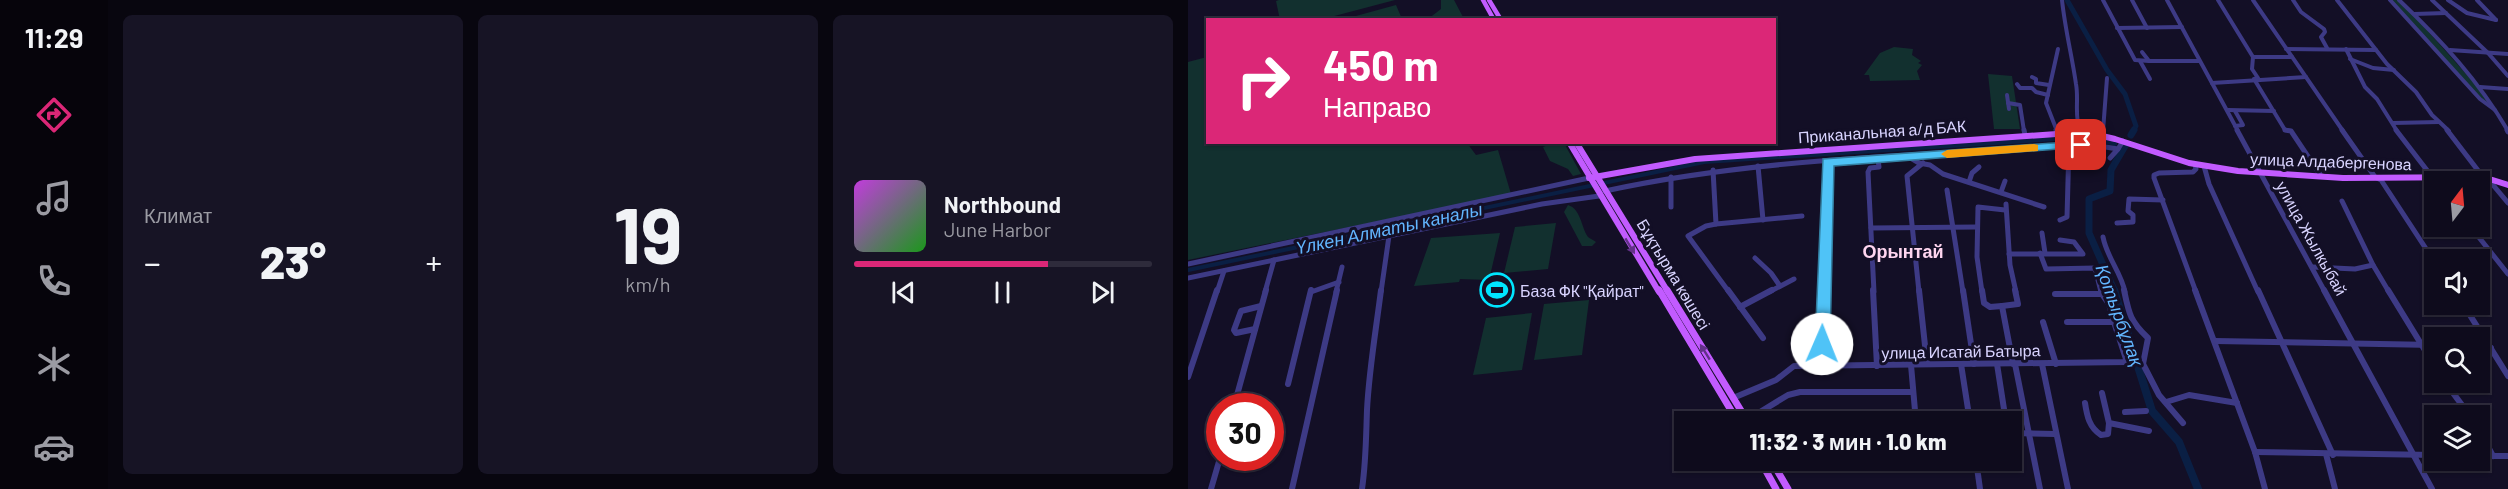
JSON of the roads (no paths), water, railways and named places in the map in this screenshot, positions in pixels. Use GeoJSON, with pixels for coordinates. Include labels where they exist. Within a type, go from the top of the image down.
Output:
{"type":"FeatureCollection","features":[{"type":"Feature","properties":{"kind":"main road"},"geometry":{"type":"LineString","coordinates":[[1482,0],[1493,18]]}},
{"type":"Feature","properties":{"kind":"main road"},"geometry":{"type":"LineString","coordinates":[[1489,0],[1499,18]]}},
{"type":"Feature","properties":{"kind":"main road","name":"Приканальная а/д БАК"},"geometry":{"type":"LineString","coordinates":[[1590,179],[1693,159],[2083,132]]}},
{"type":"Feature","properties":{"kind":"main road","name":"улица Алдабергенова"},"geometry":{"type":"LineString","coordinates":[[2083,132],[2123,141],[2164,157],[2262,175],[2424,179]]}},
{"type":"Feature","properties":{"kind":"main road","name":"Бұқтырма көшесі"},"geometry":{"type":"LineString","coordinates":[[1570,144],[1590,179],[1603,192]]}},
{"type":"Feature","properties":{"kind":"main road","name":"Бұқтырма көшесі"},"geometry":{"type":"LineString","coordinates":[[1577,144],[1732,411]]}},
{"type":"Feature","properties":{"kind":"main road","name":"улица Алдабергенова"},"geometry":{"type":"LineString","coordinates":[[2490,180],[2508,185]]}},
{"type":"Feature","properties":{"kind":"main road","name":"Бұқтырма көшесі"},"geometry":{"type":"LineString","coordinates":[[1712,373],[1733,398],[1740,411]]}},
{"type":"Feature","properties":{"kind":"main road"},"geometry":{"type":"LineString","coordinates":[[1766,471],[1775,488]]}},
{"type":"Feature","properties":{"kind":"main road"},"geometry":{"type":"LineString","coordinates":[[1777,471],[1786,486]]}},
{"type":"Feature","properties":{"kind":"street"},"geometry":{"type":"LineString","coordinates":[[2062,0],[2065,28],[2077,87],[2077,124],[2083,132]]}},
{"type":"Feature","properties":{"kind":"street"},"geometry":{"type":"LineString","coordinates":[[2103,0],[2134,58],[2140,61],[2199,61]]}},
{"type":"Feature","properties":{"kind":"street"},"geometry":{"type":"LineString","coordinates":[[2132,0],[2147,28]]}},
{"type":"Feature","properties":{"kind":"street","name":"улица Жылкыбай"},"geometry":{"type":"LineString","coordinates":[[2168,0],[2432,489]]}},
{"type":"Feature","properties":{"kind":"street"},"geometry":{"type":"LineString","coordinates":[[2218,0],[2253,57],[2252,69],[2258,78],[2254,79]]}},
{"type":"Feature","properties":{"kind":"street"},"geometry":{"type":"LineString","coordinates":[[2253,0],[2375,177],[2381,180],[2426,249]]}},
{"type":"Feature","properties":{"kind":"street"},"geometry":{"type":"LineString","coordinates":[[2293,0],[2301,12],[2324,28],[2325,32],[2321,37],[2327,48]]}},
{"type":"Feature","properties":{"kind":"street"},"geometry":{"type":"LineString","coordinates":[[2337,0],[2376,50],[2416,92],[2426,108],[2461,145],[2480,171]]}},
{"type":"Feature","properties":{"kind":"street"},"geometry":{"type":"LineString","coordinates":[[2390,0],[2480,99],[2498,113]]}},
{"type":"Feature","properties":{"kind":"street"},"geometry":{"type":"LineString","coordinates":[[2399,0],[2450,50],[2479,86],[2508,132]]}},
{"type":"Feature","properties":{"kind":"street"},"geometry":{"type":"LineString","coordinates":[[2432,0],[2488,53],[2508,76]]}},
{"type":"Feature","properties":{"kind":"street"},"geometry":{"type":"LineString","coordinates":[[2448,0],[2467,13],[2496,20],[2477,0]]}},
{"type":"Feature","properties":{"kind":"street"},"geometry":{"type":"LineString","coordinates":[[2414,14],[2446,13]]}},
{"type":"Feature","properties":{"kind":"street"},"geometry":{"type":"LineString","coordinates":[[2117,28],[2182,27]]}},
{"type":"Feature","properties":{"kind":"street"},"geometry":{"type":"LineString","coordinates":[[2057,132],[2048,109],[2048,95],[2058,49]]}},
{"type":"Feature","properties":{"kind":"street"},"geometry":{"type":"LineString","coordinates":[[2286,49],[2376,50]]}},
{"type":"Feature","properties":{"kind":"street"},"geometry":{"type":"LineString","coordinates":[[2346,49],[2365,87],[2377,99],[2404,142],[2428,171]]}},
{"type":"Feature","properties":{"kind":"street"},"geometry":{"type":"LineString","coordinates":[[2450,50],[2508,54]]}},
{"type":"Feature","properties":{"kind":"street"},"geometry":{"type":"LineString","coordinates":[[2142,52],[2149,61]]}},
{"type":"Feature","properties":{"kind":"street"},"geometry":{"type":"LineString","coordinates":[[2253,57],[2292,57]]}},
{"type":"Feature","properties":{"kind":"street"},"geometry":{"type":"LineString","coordinates":[[2350,59],[2373,68],[2394,70]]}},
{"type":"Feature","properties":{"kind":"street"},"geometry":{"type":"LineString","coordinates":[[2140,61],[2150,79]]}},
{"type":"Feature","properties":{"kind":"street"},"geometry":{"type":"LineString","coordinates":[[2032,77],[2036,79],[2036,83],[2049,85]]}},
{"type":"Feature","properties":{"kind":"street"},"geometry":{"type":"LineString","coordinates":[[2212,83],[2306,77]]}},
{"type":"Feature","properties":{"kind":"street"},"geometry":{"type":"LineString","coordinates":[[2103,135],[2107,78]]}},
{"type":"Feature","properties":{"kind":"street"},"geometry":{"type":"LineString","coordinates":[[2254,79],[2285,130],[2291,131],[2321,176]]}},
{"type":"Feature","properties":{"kind":"street"},"geometry":{"type":"LineString","coordinates":[[2017,84],[2020,88],[2032,88],[2036,92],[2048,95]]}},
{"type":"Feature","properties":{"kind":"street"},"geometry":{"type":"LineString","coordinates":[[2468,85],[2508,89]]}},
{"type":"Feature","properties":{"kind":"street"},"geometry":{"type":"LineString","coordinates":[[2007,95],[2009,110]]}},
{"type":"Feature","properties":{"kind":"street"},"geometry":{"type":"LineString","coordinates":[[2480,99],[2486,96]]}},
{"type":"Feature","properties":{"kind":"street"},"geometry":{"type":"LineString","coordinates":[[2008,103],[2020,105],[2025,135]]}},
{"type":"Feature","properties":{"kind":"street"},"geometry":{"type":"LineString","coordinates":[[2228,110],[2274,111]]}},
{"type":"Feature","properties":{"kind":"street"},"geometry":{"type":"LineString","coordinates":[[2235,111],[2243,125],[2235,126]]}},
{"type":"Feature","properties":{"kind":"street"},"geometry":{"type":"LineString","coordinates":[[2393,123],[2440,122]]}},
{"type":"Feature","properties":{"kind":"street"},"geometry":{"type":"LineString","coordinates":[[2110,158],[2123,141]]}},
{"type":"Feature","properties":{"kind":"street"},"geometry":{"type":"LineString","coordinates":[[1188,278],[1542,204],[1570,199],[1577,202],[1603,192],[1713,170],[2071,145],[2118,149]]}},
{"type":"Feature","properties":{"kind":"street"},"geometry":{"type":"LineString","coordinates":[[2071,145],[2077,153],[2087,155],[2088,162]]}},
{"type":"Feature","properties":{"kind":"street"},"geometry":{"type":"LineString","coordinates":[[2060,220],[2067,217],[2071,145]]}},
{"type":"Feature","properties":{"kind":"street"},"geometry":{"type":"LineString","coordinates":[[1909,157],[1930,165],[1935,170],[2044,207]]}},
{"type":"Feature","properties":{"kind":"street"},"geometry":{"type":"LineString","coordinates":[[1877,366],[1868,172],[1870,168],[1878,168],[1878,159]]}},
{"type":"Feature","properties":{"kind":"street"},"geometry":{"type":"LineString","coordinates":[[1822,366],[1827,162]]}},
{"type":"Feature","properties":{"kind":"street"},"geometry":{"type":"LineString","coordinates":[[1923,163],[1907,176],[1927,364]]}},
{"type":"Feature","properties":{"kind":"street"},"geometry":{"type":"LineString","coordinates":[[2195,164],[2196,169],[2193,172],[2154,175],[2255,452],[2265,489]]}},
{"type":"Feature","properties":{"kind":"street"},"geometry":{"type":"LineString","coordinates":[[1758,166],[1763,220]]}},
{"type":"Feature","properties":{"kind":"street"},"geometry":{"type":"LineString","coordinates":[[2204,166],[2209,184],[2281,341],[2329,454],[2335,489]]}},
{"type":"Feature","properties":{"kind":"street"},"geometry":{"type":"LineString","coordinates":[[1969,182],[1972,173],[1979,167]]}},
{"type":"Feature","properties":{"kind":"street"},"geometry":{"type":"LineString","coordinates":[[1713,170],[1716,224]]}},
{"type":"Feature","properties":{"kind":"street"},"geometry":{"type":"LineString","coordinates":[[1671,177],[1671,207]]}},
{"type":"Feature","properties":{"kind":"street","name":"Приканальная а/д БАК"},"geometry":{"type":"LineString","coordinates":[[1188,264],[1590,179]]}},
{"type":"Feature","properties":{"kind":"street"},"geometry":{"type":"LineString","coordinates":[[2001,192],[2005,181]]}},
{"type":"Feature","properties":{"kind":"street"},"geometry":{"type":"LineString","coordinates":[[2490,183],[2508,203]]}},
{"type":"Feature","properties":{"kind":"street"},"geometry":{"type":"LineString","coordinates":[[1947,190],[1974,364]]}},
{"type":"Feature","properties":{"kind":"street"},"geometry":{"type":"LineString","coordinates":[[2120,199],[2163,200]]}},
{"type":"Feature","properties":{"kind":"street"},"geometry":{"type":"LineString","coordinates":[[2117,223],[2133,222],[2133,215],[2128,211],[2129,199]]}},
{"type":"Feature","properties":{"kind":"street"},"geometry":{"type":"LineString","coordinates":[[2342,201],[2373,265],[2424,349]]}},
{"type":"Feature","properties":{"kind":"street"},"geometry":{"type":"LineString","coordinates":[[1978,207],[2005,207],[2009,254],[2018,304],[1990,307],[1984,303],[1978,269],[1976,227],[1978,207]]}},
{"type":"Feature","properties":{"kind":"street"},"geometry":{"type":"LineString","coordinates":[[1763,338],[1688,236],[1706,226],[1716,224],[1802,216]]}},
{"type":"Feature","properties":{"kind":"street"},"geometry":{"type":"LineString","coordinates":[[1871,228],[1976,227]]}},
{"type":"Feature","properties":{"kind":"street"},"geometry":{"type":"LineString","coordinates":[[2042,233],[2046,269],[2095,268],[2102,294],[2109,304],[2114,322],[2067,322]]}},
{"type":"Feature","properties":{"kind":"street"},"geometry":{"type":"LineString","coordinates":[[1362,489],[1367,453],[1367,411],[1371,366],[1389,236]]}},
{"type":"Feature","properties":{"kind":"street"},"geometry":{"type":"LineString","coordinates":[[2103,237],[2111,263],[2122,278],[2129,316],[2134,325],[2148,338],[2143,364],[2159,395],[2183,423]]}},
{"type":"Feature","properties":{"kind":"street"},"geometry":{"type":"LineString","coordinates":[[2479,237],[2508,274]]}},
{"type":"Feature","properties":{"kind":"street"},"geometry":{"type":"LineString","coordinates":[[2009,254],[2083,254],[2074,242],[2060,240]]}},
{"type":"Feature","properties":{"kind":"street"},"geometry":{"type":"LineString","coordinates":[[1755,258],[1772,273],[1780,286]]}},
{"type":"Feature","properties":{"kind":"street"},"geometry":{"type":"LineString","coordinates":[[1238,393],[1275,260]]}},
{"type":"Feature","properties":{"kind":"street"},"geometry":{"type":"LineString","coordinates":[[2313,267],[2355,269],[2373,265]]}},
{"type":"Feature","properties":{"kind":"street"},"geometry":{"type":"LineString","coordinates":[[1292,489],[1342,267]]}},
{"type":"Feature","properties":{"kind":"street"},"geometry":{"type":"LineString","coordinates":[[1188,377],[1224,271]]}},
{"type":"Feature","properties":{"kind":"street"},"geometry":{"type":"LineString","coordinates":[[1740,307],[1794,279]]}},
{"type":"Feature","properties":{"kind":"street"},"geometry":{"type":"LineString","coordinates":[[1288,384],[1311,290],[1338,282]]}},
{"type":"Feature","properties":{"kind":"street"},"geometry":{"type":"LineString","coordinates":[[2055,294],[2102,294]]}},
{"type":"Feature","properties":{"kind":"street"},"geometry":{"type":"LineString","coordinates":[[1255,329],[1236,333],[1234,330],[1241,311],[1261,306]]}},
{"type":"Feature","properties":{"kind":"street"},"geometry":{"type":"LineString","coordinates":[[2002,306],[2040,489]]}},
{"type":"Feature","properties":{"kind":"street"},"geometry":{"type":"LineString","coordinates":[[2470,315],[2508,376]]}},
{"type":"Feature","properties":{"kind":"street"},"geometry":{"type":"LineString","coordinates":[[2043,322],[2056,364]]}},
{"type":"Feature","properties":{"kind":"street","name":"улица Исатай Батыра"},"geometry":{"type":"LineString","coordinates":[[1733,398],[1776,381],[1794,366],[2127,362],[2114,322]]}},
{"type":"Feature","properties":{"kind":"street"},"geometry":{"type":"LineString","coordinates":[[2215,341],[2422,346]]}},
{"type":"Feature","properties":{"kind":"street"},"geometry":{"type":"LineString","coordinates":[[1961,364],[1968,411]]}},
{"type":"Feature","properties":{"kind":"street"},"geometry":{"type":"LineString","coordinates":[[1997,364],[2004,411]]}},
{"type":"Feature","properties":{"kind":"street"},"geometry":{"type":"LineString","coordinates":[[2042,364],[2068,489]]}},
{"type":"Feature","properties":{"kind":"street"},"geometry":{"type":"LineString","coordinates":[[1911,365],[1915,411]]}},
{"type":"Feature","properties":{"kind":"street"},"geometry":{"type":"LineString","coordinates":[[1762,411],[1788,395],[1800,392],[1913,392]]}},
{"type":"Feature","properties":{"kind":"street"},"geometry":{"type":"LineString","coordinates":[[2085,403],[2089,424],[2095,432],[2101,435],[2108,434],[2109,423],[2102,393]]}},
{"type":"Feature","properties":{"kind":"street"},"geometry":{"type":"LineString","coordinates":[[2166,402],[2189,395],[2237,403]]}},
{"type":"Feature","properties":{"kind":"street"},"geometry":{"type":"LineString","coordinates":[[2125,412],[2146,411]]}},
{"type":"Feature","properties":{"kind":"street"},"geometry":{"type":"LineString","coordinates":[[2109,423],[2149,431]]}},
{"type":"Feature","properties":{"kind":"street"},"geometry":{"type":"LineString","coordinates":[[2022,434],[2055,434]]}},
{"type":"Feature","properties":{"kind":"street"},"geometry":{"type":"LineString","coordinates":[[2490,450],[2493,456],[2508,456]]}},
{"type":"Feature","properties":{"kind":"street"},"geometry":{"type":"LineString","coordinates":[[2255,452],[2424,455]]}},
{"type":"Feature","properties":{"kind":"street"},"geometry":{"type":"LineString","coordinates":[[1211,489],[1216,471]]}},
{"type":"Feature","properties":{"kind":"street"},"geometry":{"type":"LineString","coordinates":[[1978,471],[1980,489]]}},
{"type":"Feature","properties":{"kind":"street"},"geometry":{"type":"LineString","coordinates":[[1775,488],[1786,486]]}},
{"type":"Feature","properties":{"kind":"waterway","name":"Қотырбұлақ"},"geometry":{"type":"LineString","coordinates":[[2067,0],[2107,70],[2125,94],[2136,126],[2133,131]]}},
{"type":"Feature","properties":{"kind":"waterway","name":"Қотырбұлақ"},"geometry":{"type":"LineString","coordinates":[[2131,135],[2134,130]]}},
{"type":"Feature","properties":{"kind":"waterway","name":"Бұқтырма көшесі"},"geometry":{"type":"LineString","coordinates":[[1188,270],[1704,162],[2087,137],[2115,144]]}},
{"type":"Feature","properties":{"kind":"waterway","name":"Қотырбұлақ"},"geometry":{"type":"LineString","coordinates":[[2115,292],[2089,233],[2089,199],[2110,191],[2111,170],[2125,146]]}},
{"type":"Feature","properties":{"kind":"waterway","name":"Қотырбұлақ"},"geometry":{"type":"LineString","coordinates":[[2114,290],[2152,411],[2179,442],[2198,489]]}},
{"type":"Feature","properties":{"kind":"place","name":"База ФК \"Қайрат\""},"geometry":{"type":"Point","coordinates":[1497,290]}},
{"type":"Feature","properties":{"kind":"district","name":"Орынтай"},"geometry":{"type":"Point","coordinates":[1903,251]}},
{"type":"Feature","properties":{"kind":"water label","name":"Үлкен Алматы каналы"},"geometry":{"type":"Point","coordinates":[1389,228]}}]}
